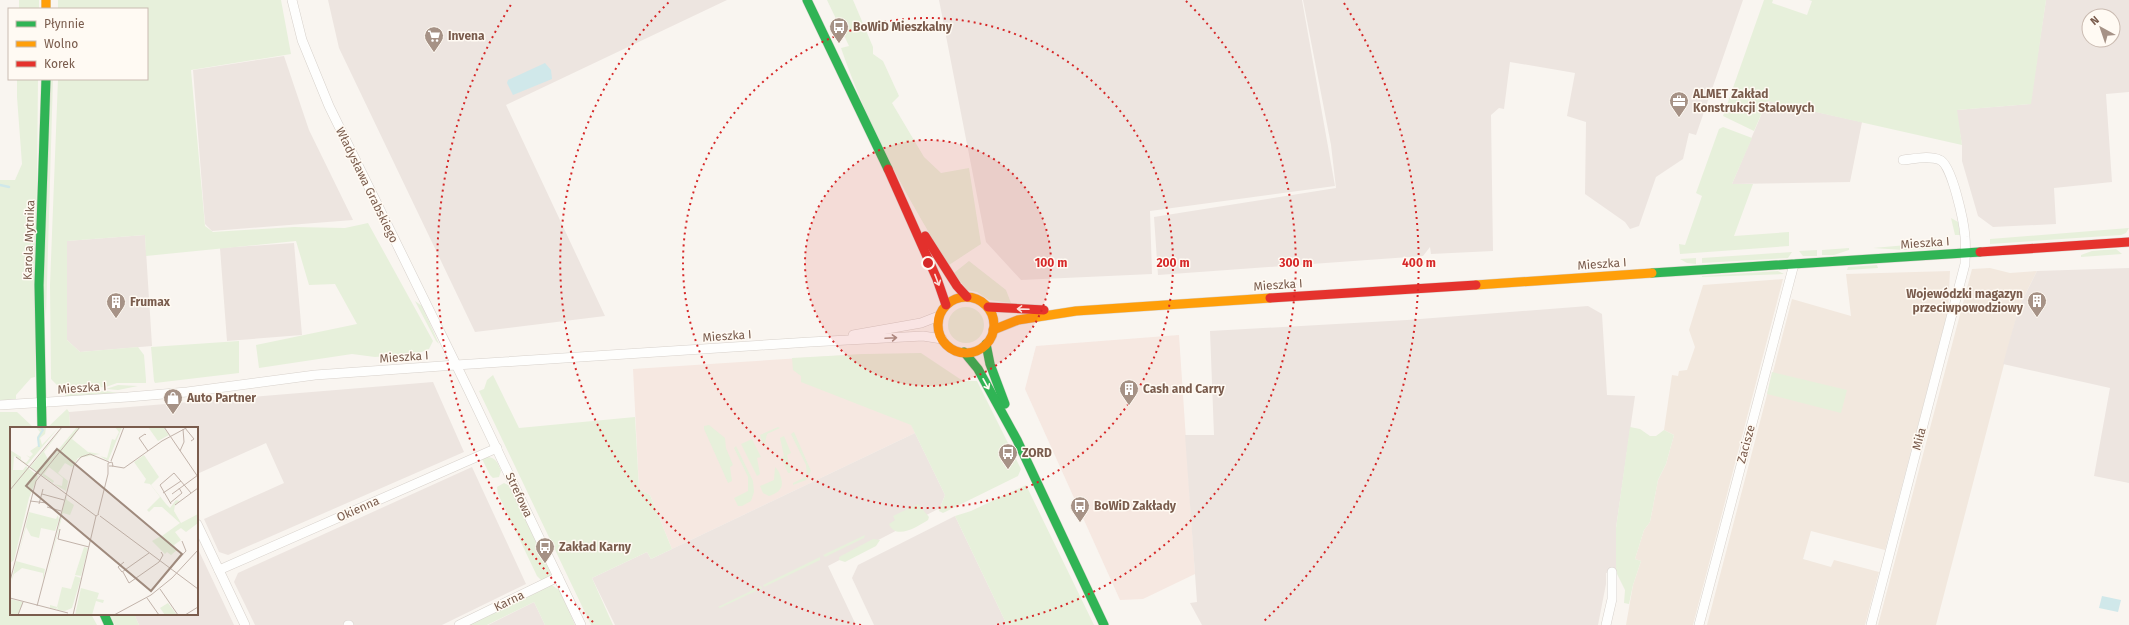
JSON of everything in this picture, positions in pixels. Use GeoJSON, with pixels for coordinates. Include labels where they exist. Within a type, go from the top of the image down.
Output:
{"type":"FeatureCollection","features":[{"type":"Feature","properties":{"kind":"street","name":"Władysława Grabskiego"},"geometry":{"type":"LineString","coordinates":[[292,0],[302,40],[317,80],[456,365]]}},
{"type":"Feature","properties":{"kind":"street"},"geometry":{"type":"LineString","coordinates":[[807,0],[899,193],[937,279],[946,305]]}},
{"type":"Feature","properties":{"kind":"street","name":"Karola Mytnika"},"geometry":{"type":"LineString","coordinates":[[42,427],[40,402],[39,285],[46,80]]}},
{"type":"Feature","properties":{"kind":"street","name":"Miła"},"geometry":{"type":"LineString","coordinates":[[1871,625],[1965,264],[1966,252],[1965,236],[1953,179],[1948,167],[1940,160],[1929,158],[1903,160]]}},
{"type":"Feature","properties":{"kind":"street"},"geometry":{"type":"LineString","coordinates":[[899,193],[948,273],[967,297]]}},
{"type":"Feature","properties":{"kind":"street","name":"Mieszka I"},"geometry":{"type":"LineString","coordinates":[[993,330],[1018,320],[1076,311],[2129,242]]}},
{"type":"Feature","properties":{"kind":"street","name":"Zacisze"},"geometry":{"type":"LineString","coordinates":[[1699,625],[1794,264]]}},
{"type":"Feature","properties":{"kind":"street"},"geometry":{"type":"LineString","coordinates":[[967,297],[982,302],[992,314],[993,330],[986,344],[972,352],[964,352],[952,348],[942,339],[938,328],[939,316],[946,305],[959,298],[967,297]]}},
{"type":"Feature","properties":{"kind":"street","name":"Mieszka I"},"geometry":{"type":"LineString","coordinates":[[988,308],[1076,311]]}},
{"type":"Feature","properties":{"kind":"street","name":"Mieszka I"},"geometry":{"type":"LineString","coordinates":[[810,342],[921,324],[939,316]]}},
{"type":"Feature","properties":{"kind":"street","name":"Mieszka I"},"geometry":{"type":"LineString","coordinates":[[0,405],[187,392],[316,375],[456,365],[810,342],[923,336],[942,339]]}},
{"type":"Feature","properties":{"kind":"street"},"geometry":{"type":"LineString","coordinates":[[986,344],[990,364],[1017,440]]}},
{"type":"Feature","properties":{"kind":"street"},"geometry":{"type":"LineString","coordinates":[[964,352],[978,369],[1017,440],[1104,625]]}},
{"type":"Feature","properties":{"kind":"street","name":"Strefowa"},"geometry":{"type":"LineString","coordinates":[[456,365],[581,625]]}},
{"type":"Feature","properties":{"kind":"street","name":"Okienna"},"geometry":{"type":"LineString","coordinates":[[219,570],[497,448]]}},
{"type":"Feature","properties":{"kind":"street"},"geometry":{"type":"LineString","coordinates":[[198,526],[245,625]]}},
{"type":"Feature","properties":{"kind":"street"},"geometry":{"type":"LineString","coordinates":[[1606,625],[1612,599],[1612,572]]}},
{"type":"Feature","properties":{"kind":"street","name":"Karna"},"geometry":{"type":"LineString","coordinates":[[459,625],[558,577]]}},
{"type":"Feature","properties":{"kind":"street"},"geometry":{"type":"LineString","coordinates":[[104,615],[109,625]]}},
{"type":"Feature","properties":{"kind":"shaded area"},"geometry":{"type":"Polygon","coordinates":[[[328,0],[727,0],[506,105],[605,316],[475,332],[339,48],[328,0]]]}},
{"type":"Feature","properties":{"kind":"shaded area"},"geometry":{"type":"Polygon","coordinates":[[[939,0],[1302,0],[1335,186],[1150,211],[1152,274],[1021,280],[986,242],[939,0]]]}},
{"type":"Feature","properties":{"kind":"shaded area"},"geometry":{"type":"Polygon","coordinates":[[[1303,0],[1743,0],[1696,135],[1689,133],[1683,159],[1656,177],[1639,226],[1630,229],[1625,222],[1585,194],[1586,122],[1567,116],[1575,73],[1510,62],[1504,109],[1499,108],[1491,115],[1493,251],[1431,254],[1430,247],[1423,256],[1158,275],[1154,217],[1336,188],[1331,145],[1303,0]]]}},
{"type":"Feature","properties":{"kind":"shaded area"},"geometry":{"type":"Polygon","coordinates":[[[2046,0],[2129,0],[2129,92],[2106,94],[2112,182],[2054,188],[2056,224],[1993,227],[1978,216],[1962,161],[1962,145],[1956,110],[2030,104],[2046,0]]]}},
{"type":"Feature","properties":{"kind":"shaded area"},"geometry":{"type":"Polygon","coordinates":[[[284,56],[309,130],[353,220],[212,231],[205,224],[193,70],[284,56]]]}},
{"type":"Feature","properties":{"kind":"shaded area"},"geometry":{"type":"Polygon","coordinates":[[[1767,101],[1862,122],[1850,182],[1732,184],[1767,101]]]}},
{"type":"Feature","properties":{"kind":"shaded area"},"geometry":{"type":"Polygon","coordinates":[[[145,235],[152,346],[80,352],[67,340],[66,241],[145,235]]]}},
{"type":"Feature","properties":{"kind":"shaded area"},"geometry":{"type":"Polygon","coordinates":[[[294,243],[302,335],[227,341],[220,248],[294,243]]]}},
{"type":"Feature","properties":{"kind":"shaded area"},"geometry":{"type":"Polygon","coordinates":[[[1990,268],[2010,273],[2037,271],[2019,307],[1936,625],[1878,625],[1972,269],[1990,268]]]}},
{"type":"Feature","properties":{"kind":"shaded area"},"geometry":{"type":"Polygon","coordinates":[[[2129,268],[2129,483],[2094,476],[2110,388],[2003,364],[2019,307],[2037,271],[2129,268]]]}},
{"type":"Feature","properties":{"kind":"shaded area"},"geometry":{"type":"Polygon","coordinates":[[[1950,271],[1948,311],[1885,550],[1811,531],[1803,559],[1831,567],[1834,560],[1879,572],[1865,625],[1707,625],[1792,299],[1851,316],[1846,274],[1950,271]]]}},
{"type":"Feature","properties":{"kind":"shaded area"},"geometry":{"type":"Polygon","coordinates":[[[1783,279],[1693,625],[1626,625],[1633,585],[1641,561],[1635,559],[1644,530],[1650,522],[1658,480],[1666,464],[1674,435],[1664,430],[1672,375],[1678,376],[1679,371],[1687,370],[1695,347],[1689,330],[1703,285],[1783,279]]]}},
{"type":"Feature","properties":{"kind":"shaded area"},"geometry":{"type":"Polygon","coordinates":[[[1588,306],[1602,314],[1607,395],[1635,396],[1616,528],[1616,572],[1606,573],[1606,584],[1598,625],[1202,625],[1190,603],[1197,602],[1185,435],[1214,435],[1210,331],[1407,320],[1588,306]]]}},
{"type":"Feature","properties":{"kind":"shaded area"},"geometry":{"type":"Polygon","coordinates":[[[1179,335],[1195,574],[1143,599],[1120,600],[1025,389],[1036,346],[1179,335]]]}},
{"type":"Feature","properties":{"kind":"shaded area"},"geometry":{"type":"Polygon","coordinates":[[[864,354],[900,399],[915,433],[672,549],[650,495],[639,489],[633,369],[864,354]]]}},
{"type":"Feature","properties":{"kind":"shaded area"},"geometry":{"type":"Polygon","coordinates":[[[433,382],[464,452],[228,555],[219,552],[204,519],[284,483],[266,443],[198,474],[198,427],[70,427],[69,412],[433,382]]]}},
{"type":"Feature","properties":{"kind":"shaded area"},"geometry":{"type":"Polygon","coordinates":[[[915,433],[945,495],[940,508],[828,566],[856,625],[615,625],[592,578],[647,552],[651,559],[915,433]]]}},
{"type":"Feature","properties":{"kind":"shaded area"},"geometry":{"type":"Polygon","coordinates":[[[472,467],[526,584],[442,625],[255,625],[234,582],[238,573],[472,467]]]}},
{"type":"Feature","properties":{"kind":"shaded area"},"geometry":{"type":"Polygon","coordinates":[[[955,516],[1007,625],[874,625],[852,578],[858,565],[955,516]]]}},
{"type":"Feature","properties":{"kind":"shaded area"},"geometry":{"type":"Polygon","coordinates":[[[198,549],[234,625],[139,625],[134,615],[198,615],[198,549]]]}},
{"type":"Feature","properties":{"kind":"shaded area"},"geometry":{"type":"Polygon","coordinates":[[[534,602],[545,625],[488,625],[534,602]]]}},
{"type":"Feature","properties":{"kind":"green space"},"geometry":{"type":"Polygon","coordinates":[[[19,0],[39,0],[39,8],[19,8],[19,0]]]}},
{"type":"Feature","properties":{"kind":"green space"},"geometry":{"type":"Polygon","coordinates":[[[58,0],[281,0],[291,54],[191,70],[205,226],[213,232],[294,227],[345,228],[368,223],[433,341],[429,349],[419,353],[375,357],[352,354],[259,368],[256,345],[357,324],[335,284],[309,285],[296,241],[146,256],[145,235],[67,241],[67,340],[80,352],[138,347],[144,355],[146,383],[117,383],[106,387],[60,388],[51,379],[50,285],[58,80],[148,80],[148,8],[58,8],[58,0]]]}},
{"type":"Feature","properties":{"kind":"green space"},"geometry":{"type":"Polygon","coordinates":[[[827,0],[853,0],[873,47],[873,54],[883,61],[899,96],[892,103],[924,157],[941,173],[969,168],[981,244],[949,265],[918,213],[875,132],[851,76],[841,48],[849,46],[827,0]]]}},
{"type":"Feature","properties":{"kind":"green space"},"geometry":{"type":"Polygon","coordinates":[[[1764,0],[1773,0],[1772,3],[1807,15],[1812,1],[1809,0],[2046,0],[2031,104],[1957,110],[1962,145],[1767,101],[1754,131],[1723,116],[1764,0]]]}},
{"type":"Feature","properties":{"kind":"green space"},"geometry":{"type":"Polygon","coordinates":[[[17,80],[38,80],[35,377],[31,378],[16,395],[16,399],[0,401],[0,180],[15,180],[22,164],[17,80]]]}},
{"type":"Feature","properties":{"kind":"green space"},"geometry":{"type":"Polygon","coordinates":[[[50,80],[53,80],[46,317],[43,285],[50,80]]]}},
{"type":"Feature","properties":{"kind":"green space"},"geometry":{"type":"Polygon","coordinates":[[[1723,127],[1752,138],[1732,184],[1753,184],[1734,236],[1789,232],[1789,246],[1680,254],[1679,244],[1685,245],[1702,196],[1696,193],[1719,129],[1723,127]]]}},
{"type":"Feature","properties":{"kind":"green space"},"geometry":{"type":"Polygon","coordinates":[[[1951,218],[1958,222],[1960,235],[1955,235],[1951,218]]]}},
{"type":"Feature","properties":{"kind":"green space"},"geometry":{"type":"Polygon","coordinates":[[[2129,228],[2126,233],[2121,235],[1990,244],[1990,239],[2129,228]]]}},
{"type":"Feature","properties":{"kind":"green space"},"geometry":{"type":"Polygon","coordinates":[[[1941,242],[1941,248],[1903,250],[1873,248],[1941,242]]]}},
{"type":"Feature","properties":{"kind":"green space"},"geometry":{"type":"Polygon","coordinates":[[[1849,248],[1849,250],[1834,255],[1822,255],[1822,250],[1849,248]]]}},
{"type":"Feature","properties":{"kind":"green space"},"geometry":{"type":"Polygon","coordinates":[[[2116,249],[2122,254],[2081,257],[2081,255],[2092,251],[2116,249]]]}},
{"type":"Feature","properties":{"kind":"green space"},"geometry":{"type":"Polygon","coordinates":[[[1817,250],[1817,256],[1803,256],[1799,251],[1817,250]]]}},
{"type":"Feature","properties":{"kind":"green space"},"geometry":{"type":"Polygon","coordinates":[[[1792,252],[1788,258],[1702,263],[1702,258],[1792,252]]]}},
{"type":"Feature","properties":{"kind":"green space"},"geometry":{"type":"Polygon","coordinates":[[[1696,258],[1696,264],[1687,263],[1680,259],[1696,258]]]}},
{"type":"Feature","properties":{"kind":"green space"},"geometry":{"type":"Polygon","coordinates":[[[969,261],[1006,290],[1011,303],[989,300],[977,292],[967,290],[954,273],[969,261]]]}},
{"type":"Feature","properties":{"kind":"green space"},"geometry":{"type":"Polygon","coordinates":[[[1877,265],[1878,268],[1847,270],[1848,267],[1877,265]]]}},
{"type":"Feature","properties":{"kind":"green space"},"geometry":{"type":"Polygon","coordinates":[[[1778,271],[1784,274],[1702,277],[1702,276],[1778,271]]]}},
{"type":"Feature","properties":{"kind":"green space"},"geometry":{"type":"Polygon","coordinates":[[[415,301],[422,306],[439,344],[436,341],[415,301]]]}},
{"type":"Feature","properties":{"kind":"green space"},"geometry":{"type":"Polygon","coordinates":[[[966,307],[976,310],[981,315],[984,325],[981,335],[976,340],[966,343],[956,340],[951,335],[948,325],[951,315],[956,310],[966,307]]]}},
{"type":"Feature","properties":{"kind":"green space"},"geometry":{"type":"Polygon","coordinates":[[[239,341],[239,373],[155,383],[154,381],[151,347],[239,341]]]}},
{"type":"Feature","properties":{"kind":"green space"},"geometry":{"type":"Polygon","coordinates":[[[921,353],[963,381],[977,381],[1021,469],[1018,476],[943,513],[939,511],[945,495],[911,425],[801,382],[801,376],[793,370],[792,358],[864,354],[921,353]]]}},
{"type":"Feature","properties":{"kind":"green space"},"geometry":{"type":"Polygon","coordinates":[[[1772,372],[1847,390],[1841,413],[1767,394],[1772,372]]]}},
{"type":"Feature","properties":{"kind":"green space"},"geometry":{"type":"Polygon","coordinates":[[[493,375],[519,428],[635,417],[639,489],[650,495],[672,549],[651,559],[647,552],[592,578],[613,625],[591,625],[479,391],[484,389],[487,380],[493,375]]]}},
{"type":"Feature","properties":{"kind":"green space"},"geometry":{"type":"Polygon","coordinates":[[[118,385],[138,386],[118,390],[106,389],[118,385]]]}},
{"type":"Feature","properties":{"kind":"green space"},"geometry":{"type":"Polygon","coordinates":[[[106,391],[118,393],[64,397],[66,394],[106,391]]]}},
{"type":"Feature","properties":{"kind":"green space"},"geometry":{"type":"Polygon","coordinates":[[[67,409],[69,412],[70,427],[48,427],[67,409]]]}},
{"type":"Feature","properties":{"kind":"green space"},"geometry":{"type":"Polygon","coordinates":[[[0,412],[17,412],[33,427],[10,427],[10,615],[92,615],[97,625],[0,625],[0,412]]]}},
{"type":"Feature","properties":{"kind":"green space"},"geometry":{"type":"Polygon","coordinates":[[[709,425],[725,438],[726,448],[733,465],[730,467],[732,481],[728,483],[704,429],[704,426],[709,425]]]}},
{"type":"Feature","properties":{"kind":"green space"},"geometry":{"type":"Polygon","coordinates":[[[778,427],[780,428],[767,434],[764,447],[760,435],[778,427]]]}},
{"type":"Feature","properties":{"kind":"green space"},"geometry":{"type":"Polygon","coordinates":[[[1630,427],[1640,429],[1650,436],[1656,436],[1664,430],[1674,435],[1666,464],[1658,480],[1650,522],[1644,530],[1635,559],[1641,561],[1633,585],[1629,604],[1624,603],[1625,590],[1616,572],[1616,528],[1630,427]]]}},
{"type":"Feature","properties":{"kind":"green space"},"geometry":{"type":"Polygon","coordinates":[[[794,432],[811,471],[806,480],[793,485],[793,483],[807,476],[806,465],[791,434],[794,432]]]}},
{"type":"Feature","properties":{"kind":"green space"},"geometry":{"type":"Polygon","coordinates":[[[784,436],[791,453],[787,455],[791,471],[790,473],[788,473],[781,458],[784,456],[780,438],[784,436]]]}},
{"type":"Feature","properties":{"kind":"green space"},"geometry":{"type":"Polygon","coordinates":[[[752,439],[761,457],[757,458],[760,474],[757,476],[741,444],[752,439]]]}},
{"type":"Feature","properties":{"kind":"green space"},"geometry":{"type":"Polygon","coordinates":[[[736,446],[753,481],[754,492],[751,501],[742,506],[738,506],[734,498],[748,491],[748,477],[734,448],[736,446]]]}},
{"type":"Feature","properties":{"kind":"green space"},"geometry":{"type":"Polygon","coordinates":[[[486,457],[494,459],[498,463],[501,471],[499,477],[493,478],[490,475],[482,459],[486,457]]]}},
{"type":"Feature","properties":{"kind":"green space"},"geometry":{"type":"Polygon","coordinates":[[[775,467],[780,474],[782,486],[779,491],[769,496],[763,493],[760,486],[774,480],[775,467]]]}},
{"type":"Feature","properties":{"kind":"green space"},"geometry":{"type":"Polygon","coordinates":[[[504,483],[510,486],[549,570],[551,575],[546,580],[541,580],[537,576],[498,494],[497,487],[504,483]]]}},
{"type":"Feature","properties":{"kind":"green space"},"geometry":{"type":"Polygon","coordinates":[[[1026,485],[1094,625],[1007,625],[955,516],[971,511],[1026,485]]]}},
{"type":"Feature","properties":{"kind":"green space"},"geometry":{"type":"Polygon","coordinates":[[[918,504],[929,517],[928,520],[907,531],[902,532],[892,529],[889,524],[895,520],[893,516],[918,504]]]}},
{"type":"Feature","properties":{"kind":"green space"},"geometry":{"type":"Polygon","coordinates":[[[865,535],[864,538],[825,557],[823,555],[865,535]]]}},
{"type":"Feature","properties":{"kind":"green space"},"geometry":{"type":"Polygon","coordinates":[[[873,539],[880,540],[876,546],[845,562],[839,560],[839,557],[873,539]]]}},
{"type":"Feature","properties":{"kind":"green space"},"geometry":{"type":"Polygon","coordinates":[[[820,557],[820,560],[764,587],[763,585],[820,557]]]}},
{"type":"Feature","properties":{"kind":"green space"},"geometry":{"type":"Polygon","coordinates":[[[552,585],[560,591],[575,625],[545,625],[534,602],[487,625],[469,625],[552,585]]]}},
{"type":"Feature","properties":{"kind":"green space"},"geometry":{"type":"Polygon","coordinates":[[[761,586],[762,588],[720,608],[718,607],[761,586]]]}},
{"type":"Feature","properties":{"kind":"green space"},"geometry":{"type":"Polygon","coordinates":[[[110,615],[134,615],[139,625],[115,625],[110,615]]]}},
{"type":"Feature","properties":{"kind":"water"},"geometry":{"type":"Polygon","coordinates":[[[545,63],[551,70],[552,79],[513,95],[507,83],[508,80],[545,63]]]}},
{"type":"Feature","properties":{"kind":"water"},"geometry":{"type":"Polygon","coordinates":[[[2102,596],[2121,600],[2118,612],[2099,608],[2102,596]]]}},
{"type":"Feature","properties":{"kind":"waterway"},"geometry":{"type":"LineString","coordinates":[[0,185],[9,187]]}},
{"type":"Feature","properties":{"kind":"traffic: fast"},"geometry":{"type":"LineString","coordinates":[[807,0],[888,169]]}},
{"type":"Feature","properties":{"kind":"traffic: fast"},"geometry":{"type":"LineString","coordinates":[[42,427],[39,285],[46,80]]}},
{"type":"Feature","properties":{"kind":"traffic: fast"},"geometry":{"type":"LineString","coordinates":[[1652,273],[1980,252]]}},
{"type":"Feature","properties":{"kind":"traffic: fast"},"geometry":{"type":"LineString","coordinates":[[986,344],[990,364],[1005,404]]}},
{"type":"Feature","properties":{"kind":"traffic: fast"},"geometry":{"type":"LineString","coordinates":[[964,352],[978,369],[1017,440],[1104,625]]}},
{"type":"Feature","properties":{"kind":"traffic: fast"},"geometry":{"type":"LineString","coordinates":[[104,615],[109,625]]}},
{"type":"Feature","properties":{"kind":"traffic: slow"},"geometry":{"type":"LineString","coordinates":[[46,0],[46,8]]}},
{"type":"Feature","properties":{"kind":"traffic: slow"},"geometry":{"type":"LineString","coordinates":[[1476,285],[1652,273]]}},
{"type":"Feature","properties":{"kind":"traffic: slow"},"geometry":{"type":"LineString","coordinates":[[966,297],[981,302],[989,310],[994,325],[989,340],[981,348],[966,353],[951,348],[943,340],[938,325],[943,310],[951,302],[966,297]]}},
{"type":"Feature","properties":{"kind":"traffic: slow"},"geometry":{"type":"LineString","coordinates":[[993,330],[1018,320],[1076,311],[1270,298]]}},
{"type":"Feature","properties":{"kind":"traffic: jam"},"geometry":{"type":"LineString","coordinates":[[888,169],[937,279],[946,305]]}},
{"type":"Feature","properties":{"kind":"traffic: jam"},"geometry":{"type":"LineString","coordinates":[[925,236],[957,286],[967,297]]}},
{"type":"Feature","properties":{"kind":"traffic: jam"},"geometry":{"type":"LineString","coordinates":[[1980,252],[2129,242]]}},
{"type":"Feature","properties":{"kind":"traffic: jam"},"geometry":{"type":"LineString","coordinates":[[1270,298],[1476,285]]}},
{"type":"Feature","properties":{"kind":"traffic: jam"},"geometry":{"type":"LineString","coordinates":[[988,307],[1044,310]]}},
{"type":"Feature","properties":{"kind":"place","name":"BoWiD Mieszkalny"},"geometry":{"type":"Point","coordinates":[839,44]}},
{"type":"Feature","properties":{"kind":"place","name":"Invena"},"geometry":{"type":"Point","coordinates":[434,53]}},
{"type":"Feature","properties":{"kind":"place","name":"ALMET Zakład Konstrukcji Stalowych"},"geometry":{"type":"Point","coordinates":[1679,118]}},
{"type":"Feature","properties":{"kind":"place","name":"Wojewódzki magazyn przeciwpowodziowy"},"geometry":{"type":"Point","coordinates":[2037,318]}},
{"type":"Feature","properties":{"kind":"place","name":"Frumax"},"geometry":{"type":"Point","coordinates":[116,319]}},
{"type":"Feature","properties":{"kind":"place","name":"Cash and Carry"},"geometry":{"type":"Point","coordinates":[1129,406]}},
{"type":"Feature","properties":{"kind":"place","name":"Auto Partner"},"geometry":{"type":"Point","coordinates":[173,415]}},
{"type":"Feature","properties":{"kind":"place","name":"ZORD"},"geometry":{"type":"Point","coordinates":[1008,470]}},
{"type":"Feature","properties":{"kind":"place","name":"BoWiD Zakłady"},"geometry":{"type":"Point","coordinates":[1080,523]}},
{"type":"Feature","properties":{"kind":"place","name":"Zakład Karny"},"geometry":{"type":"Point","coordinates":[545,564]}}]}
